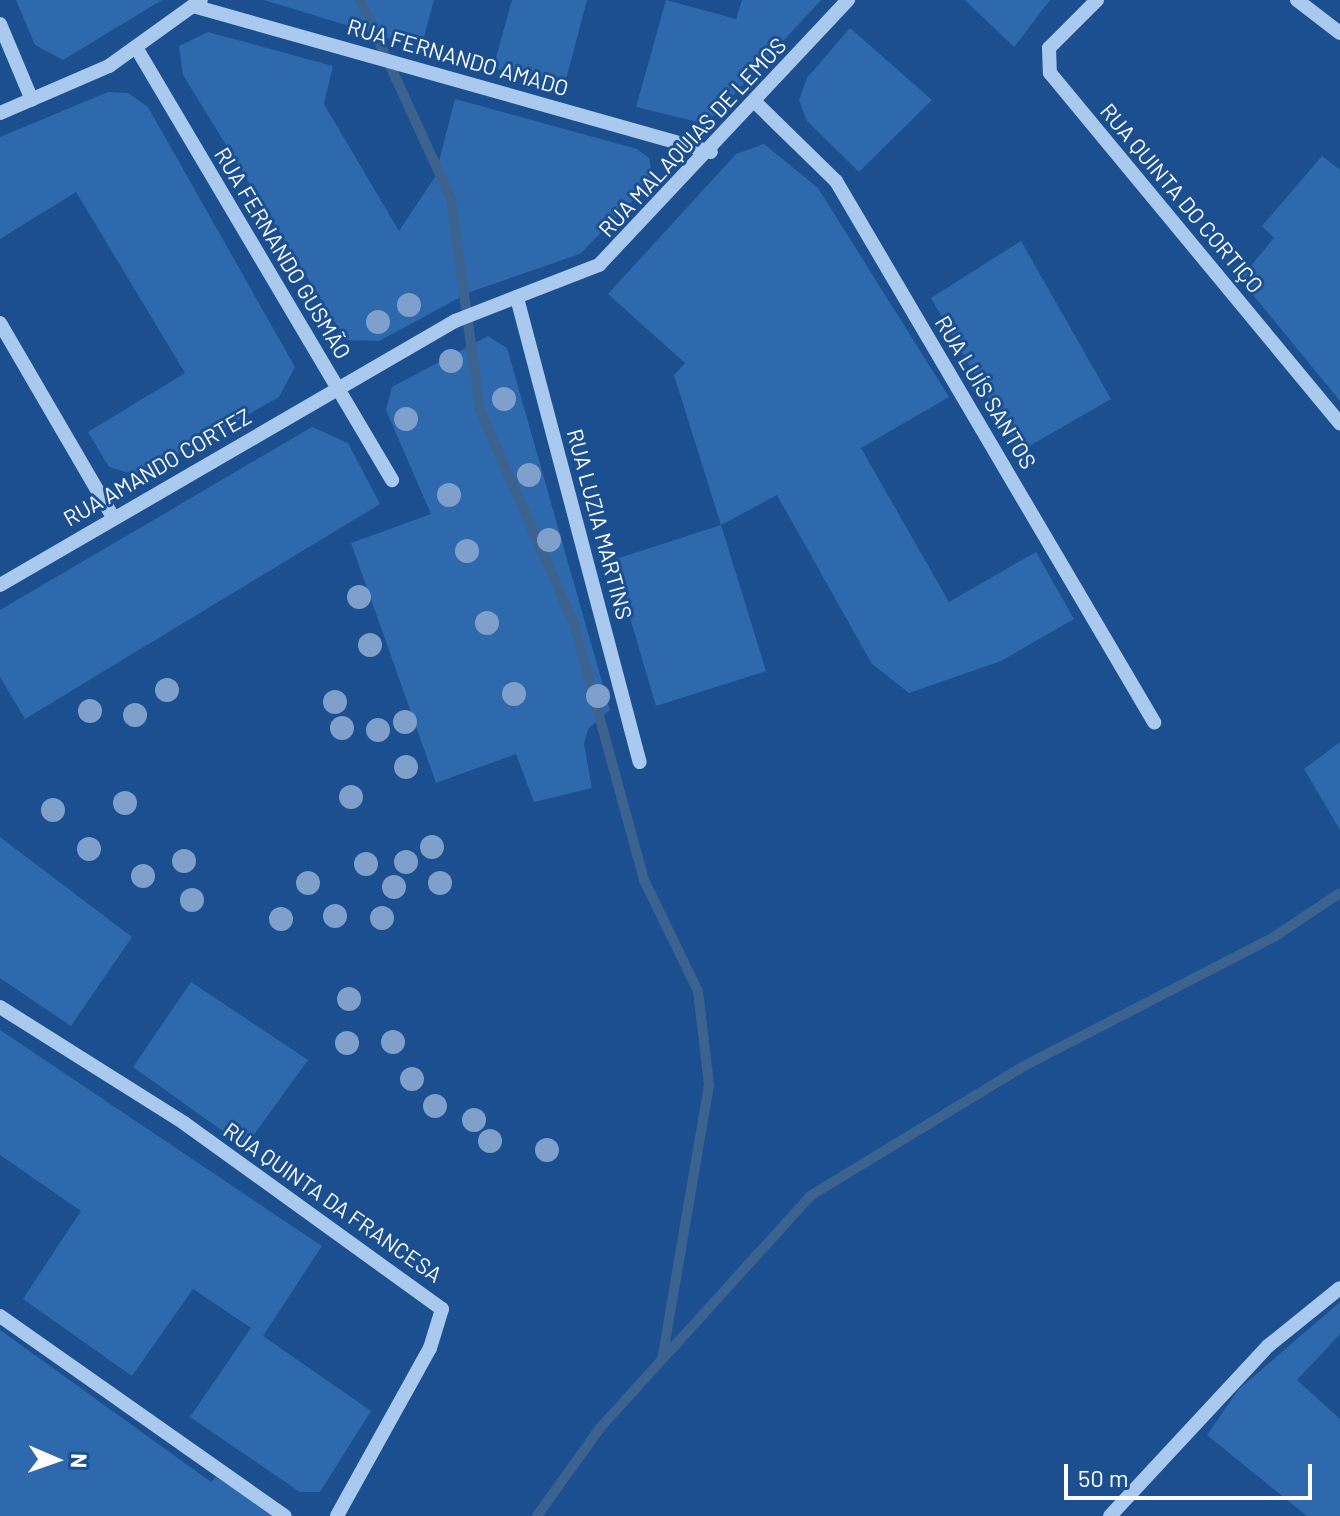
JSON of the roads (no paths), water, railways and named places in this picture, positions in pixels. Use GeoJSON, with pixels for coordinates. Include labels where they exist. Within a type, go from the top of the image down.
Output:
{"type":"FeatureCollection","features":[{"type":"Feature","properties":{"kind":"street","name":"RUA MALAQUIAS DE LEMOS"},"geometry":{"type":"LineString","coordinates":[[337,387],[455,321],[571,280],[621,248],[848,0]]}},
{"type":"Feature","properties":{"kind":"street","name":"RUA QUINTA DO CORTIÇO"},"geometry":{"type":"LineString","coordinates":[[1097,0],[1049,48],[1050,73],[1340,424]]}},
{"type":"Feature","properties":{"kind":"street"},"geometry":{"type":"LineString","coordinates":[[1297,0],[1340,33]]}},
{"type":"Feature","properties":{"kind":"street"},"geometry":{"type":"LineString","coordinates":[[0,113],[137,49],[197,3]]}},
{"type":"Feature","properties":{"kind":"street","name":"RUA FERNANDO AMADO"},"geometry":{"type":"LineString","coordinates":[[197,3],[711,152]]}},
{"type":"Feature","properties":{"kind":"street"},"geometry":{"type":"LineString","coordinates":[[0,24],[32,100]]}},
{"type":"Feature","properties":{"kind":"street","name":"RUA FERNANDO GUSMÃO"},"geometry":{"type":"LineString","coordinates":[[137,49],[392,480]]}},
{"type":"Feature","properties":{"kind":"street","name":"RUA LUÍS SANTOS"},"geometry":{"type":"LineString","coordinates":[[756,103],[836,181],[1154,722]]}},
{"type":"Feature","properties":{"kind":"street","name":"RUA LUZIA MARTINS"},"geometry":{"type":"LineString","coordinates":[[517,298],[640,762]]}},
{"type":"Feature","properties":{"kind":"street"},"geometry":{"type":"LineString","coordinates":[[0,323],[113,517]]}},
{"type":"Feature","properties":{"kind":"street","name":"RUA AMANDO CORTEZ"},"geometry":{"type":"LineString","coordinates":[[0,585],[337,387]]}},
{"type":"Feature","properties":{"kind":"street","name":"RUA QUINTA DA FRANCESA"},"geometry":{"type":"LineString","coordinates":[[0,1007],[184,1123],[442,1309],[430,1348],[337,1516]]}},
{"type":"Feature","properties":{"kind":"street"},"geometry":{"type":"LineString","coordinates":[[1110,1516],[1257,1357],[1340,1288]]}},
{"type":"Feature","properties":{"kind":"street"},"geometry":{"type":"LineString","coordinates":[[0,1316],[285,1516]]}},
{"type":"Feature","properties":{"kind":"waterway"},"geometry":{"type":"LineString","coordinates":[[360,0],[451,199],[480,410],[574,624],[644,880],[698,991],[709,1085],[662,1360]]}},
{"type":"Feature","properties":{"kind":"waterway"},"geometry":{"type":"LineString","coordinates":[[537,1516],[600,1428],[810,1196],[1024,1066],[1274,937],[1340,893]]}}]}
